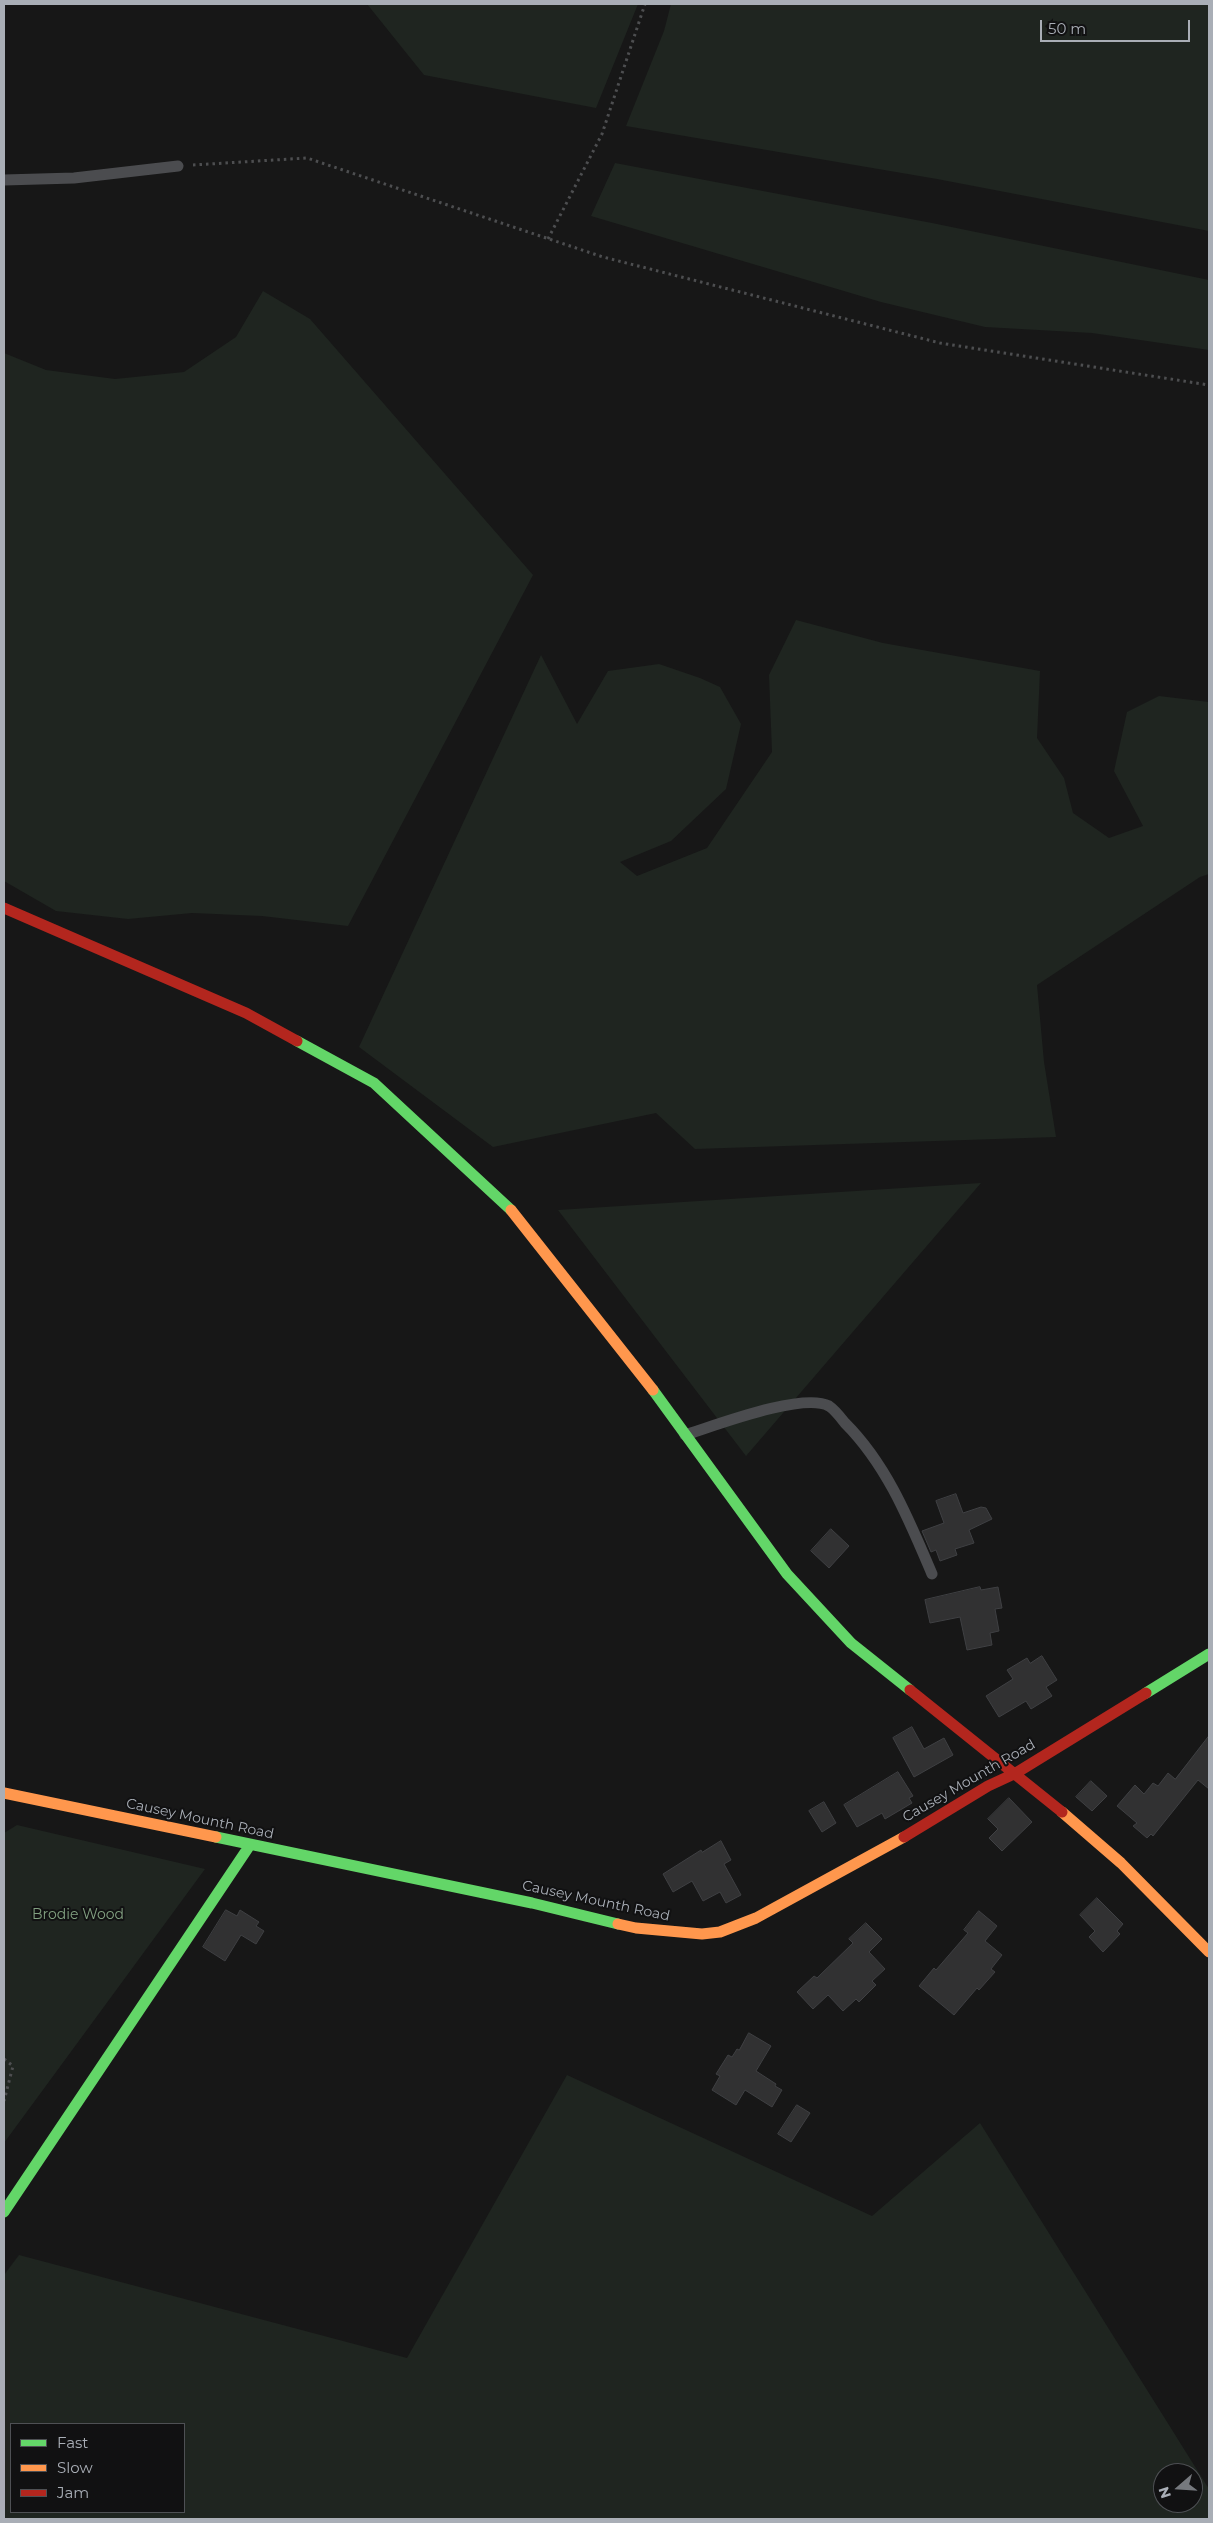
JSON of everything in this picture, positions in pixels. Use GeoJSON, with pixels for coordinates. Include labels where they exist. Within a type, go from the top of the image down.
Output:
{"type":"FeatureCollection","features":[{"type":"Feature","properties":{"kind":"street"},"geometry":{"type":"LineString","coordinates":[[4,908],[246,1013],[374,1082],[511,1210],[629,1358],[787,1574],[851,1643],[1016,1773],[1120,1863],[1209,1952]]}},
{"type":"Feature","properties":{"kind":"street","name":"Causey Mounth Road"},"geometry":{"type":"LineString","coordinates":[[4,1794],[522,1902],[636,1928],[702,1934],[720,1932],[756,1918],[1016,1773],[1209,1654]]}},
{"type":"Feature","properties":{"kind":"street"},"geometry":{"type":"LineString","coordinates":[[4,2212],[250,1845]]}},
{"type":"Feature","properties":{"kind":"lane"},"geometry":{"type":"LineString","coordinates":[[4,180],[74,178],[178,166]]}},
{"type":"Feature","properties":{"kind":"lane"},"geometry":{"type":"LineString","coordinates":[[685,1435],[762,1409],[810,1403],[829,1406],[865,1442],[900,1498],[932,1574]]}},
{"type":"Feature","properties":{"kind":"path"},"geometry":{"type":"LineString","coordinates":[[548,239],[602,134],[645,4]]}},
{"type":"Feature","properties":{"kind":"path"},"geometry":{"type":"LineString","coordinates":[[178,166],[307,158],[603,257],[940,343],[1209,385]]}},
{"type":"Feature","properties":{"kind":"path"},"geometry":{"type":"LineString","coordinates":[[4,2059],[13,2066],[4,2100]]}},
{"type":"Feature","properties":{"kind":"green space"},"geometry":{"type":"Polygon","coordinates":[[[367,4],[638,4],[596,108],[424,75],[367,4]]]}},
{"type":"Feature","properties":{"kind":"green space"},"geometry":{"type":"Polygon","coordinates":[[[671,4],[1209,4],[1209,231],[937,179],[626,126],[664,31],[671,4]]]}},
{"type":"Feature","properties":{"kind":"green space"},"geometry":{"type":"Polygon","coordinates":[[[615,163],[932,223],[1209,280],[1209,350],[1092,333],[985,327],[881,302],[591,216],[615,163]]]}},
{"type":"Feature","properties":{"kind":"green space"},"geometry":{"type":"Polygon","coordinates":[[[263,291],[310,319],[533,575],[348,926],[262,916],[192,913],[128,919],[56,911],[4,881],[4,353],[46,370],[115,379],[184,372],[236,337],[263,291]]]}},
{"type":"Feature","properties":{"kind":"green space"},"geometry":{"type":"Polygon","coordinates":[[[796,620],[883,643],[1040,671],[1037,738],[1064,778],[1073,813],[1109,838],[1143,826],[1114,771],[1127,712],[1159,696],[1209,702],[1209,874],[1200,877],[1037,985],[1044,1062],[1056,1137],[695,1149],[656,1113],[493,1147],[359,1047],[541,655],[577,724],[608,671],[659,664],[720,687],[741,724],[726,789],[671,841],[620,862],[637,876],[707,848],[772,752],[769,675],[796,620]]]}},
{"type":"Feature","properties":{"kind":"green space"},"geometry":{"type":"Polygon","coordinates":[[[981,1183],[746,1456],[558,1210],[981,1183]]]}},
{"type":"Feature","properties":{"kind":"green space","name":"Brodie Wood"},"geometry":{"type":"Polygon","coordinates":[[[17,1825],[205,1869],[4,2143],[4,1833],[17,1825]]]}},
{"type":"Feature","properties":{"kind":"green space"},"geometry":{"type":"Polygon","coordinates":[[[567,2075],[872,2216],[980,2123],[1193,2463],[1153,2463],[1153,2513],[1203,2513],[1203,2479],[1209,2489],[1209,2519],[4,2519],[4,2275],[19,2255],[407,2358],[567,2075]]]}},
{"type":"Feature","properties":{"kind":"building"},"geometry":{"type":"Polygon","coordinates":[[[956,1494],[963,1513],[981,1507],[986,1508],[992,1519],[969,1530],[974,1543],[955,1549],[957,1555],[940,1561],[936,1550],[931,1552],[922,1531],[944,1523],[936,1501],[956,1494]]]}},
{"type":"Feature","properties":{"kind":"building"},"geometry":{"type":"Polygon","coordinates":[[[831,1529],[849,1546],[829,1568],[811,1551],[831,1529]]]}},
{"type":"Feature","properties":{"kind":"building"},"geometry":{"type":"Polygon","coordinates":[[[980,1587],[981,1590],[998,1587],[1002,1608],[995,1609],[999,1631],[990,1633],[992,1645],[967,1650],[960,1617],[930,1623],[925,1600],[980,1587]]]}},
{"type":"Feature","properties":{"kind":"building"},"geometry":{"type":"Polygon","coordinates":[[[1042,1656],[1057,1680],[1046,1687],[1052,1696],[1031,1709],[1026,1701],[999,1717],[986,1696],[1013,1679],[1007,1670],[1027,1658],[1030,1663],[1042,1656]]]}},
{"type":"Feature","properties":{"kind":"building"},"geometry":{"type":"Polygon","coordinates":[[[912,1727],[924,1749],[944,1738],[953,1755],[914,1777],[893,1738],[912,1727]]]}},
{"type":"Feature","properties":{"kind":"building"},"geometry":{"type":"Polygon","coordinates":[[[1209,1736],[1209,1789],[1198,1780],[1153,1836],[1151,1834],[1147,1838],[1133,1826],[1137,1823],[1117,1806],[1135,1785],[1144,1794],[1153,1783],[1158,1786],[1168,1773],[1175,1779],[1209,1736]]]}},
{"type":"Feature","properties":{"kind":"building"},"geometry":{"type":"Polygon","coordinates":[[[898,1772],[913,1796],[909,1798],[912,1803],[885,1819],[882,1813],[857,1827],[844,1805],[898,1772]]]}},
{"type":"Feature","properties":{"kind":"building"},"geometry":{"type":"Polygon","coordinates":[[[1091,1781],[1107,1796],[1092,1811],[1076,1797],[1091,1781]]]}},
{"type":"Feature","properties":{"kind":"building"},"geometry":{"type":"Polygon","coordinates":[[[1009,1798],[1032,1822],[1002,1851],[989,1838],[998,1829],[988,1819],[1009,1798]]]}},
{"type":"Feature","properties":{"kind":"building"},"geometry":{"type":"Polygon","coordinates":[[[824,1802],[836,1823],[822,1832],[809,1811],[824,1802]]]}},
{"type":"Feature","properties":{"kind":"building"},"geometry":{"type":"Polygon","coordinates":[[[721,1841],[731,1860],[724,1864],[741,1895],[726,1903],[720,1892],[703,1901],[692,1881],[673,1892],[663,1874],[701,1850],[702,1852],[721,1841]]]}},
{"type":"Feature","properties":{"kind":"building"},"geometry":{"type":"Polygon","coordinates":[[[1097,1898],[1123,1924],[1117,1931],[1120,1934],[1103,1952],[1089,1937],[1095,1931],[1080,1915],[1097,1898]]]}},
{"type":"Feature","properties":{"kind":"building"},"geometry":{"type":"Polygon","coordinates":[[[226,1910],[237,1916],[240,1910],[259,1922],[256,1926],[264,1931],[256,1944],[241,1935],[225,1961],[203,1947],[226,1910]]]}},
{"type":"Feature","properties":{"kind":"building"},"geometry":{"type":"Polygon","coordinates":[[[979,1911],[997,1926],[985,1941],[1002,1955],[991,1969],[995,1972],[979,1990],[977,1988],[954,2015],[919,1986],[934,1968],[936,1970],[968,1933],[964,1930],[979,1911]]]}},
{"type":"Feature","properties":{"kind":"building"},"geometry":{"type":"Polygon","coordinates":[[[866,1923],[882,1939],[869,1952],[885,1969],[872,1981],[876,1985],[859,2002],[856,1999],[843,2011],[828,1995],[813,2009],[797,1992],[814,1976],[817,1978],[853,1943],[849,1939],[866,1923]]]}},
{"type":"Feature","properties":{"kind":"building"},"geometry":{"type":"Polygon","coordinates":[[[749,2033],[771,2046],[756,2071],[782,2090],[772,2107],[745,2090],[736,2105],[712,2090],[720,2076],[716,2074],[728,2055],[732,2057],[737,2049],[739,2050],[749,2033]]]}},
{"type":"Feature","properties":{"kind":"building"},"geometry":{"type":"Polygon","coordinates":[[[797,2105],[810,2113],[791,2142],[778,2134],[797,2105]]]}},
{"type":"Feature","properties":{"kind":"traffic: fast"},"geometry":{"type":"LineString","coordinates":[[297,1041],[374,1083],[511,1210]]}},
{"type":"Feature","properties":{"kind":"traffic: fast"},"geometry":{"type":"LineString","coordinates":[[653,1390],[787,1574],[851,1643],[910,1690]]}},
{"type":"Feature","properties":{"kind":"traffic: fast"},"geometry":{"type":"LineString","coordinates":[[1146,1693],[1209,1654]]}},
{"type":"Feature","properties":{"kind":"traffic: fast"},"geometry":{"type":"LineString","coordinates":[[216,1837],[532,1903],[618,1924]]}},
{"type":"Feature","properties":{"kind":"traffic: fast"},"geometry":{"type":"LineString","coordinates":[[4,2212],[250,1845]]}},
{"type":"Feature","properties":{"kind":"traffic: slow"},"geometry":{"type":"LineString","coordinates":[[511,1210],[653,1390]]}},
{"type":"Feature","properties":{"kind":"traffic: slow"},"geometry":{"type":"LineString","coordinates":[[4,1793],[216,1837]]}},
{"type":"Feature","properties":{"kind":"traffic: slow"},"geometry":{"type":"LineString","coordinates":[[1062,1812],[1121,1863],[1209,1952]]}},
{"type":"Feature","properties":{"kind":"traffic: slow"},"geometry":{"type":"LineString","coordinates":[[618,1924],[636,1928],[702,1934],[720,1932],[756,1918],[904,1837]]}},
{"type":"Feature","properties":{"kind":"traffic: jam"},"geometry":{"type":"LineString","coordinates":[[4,908],[246,1013],[297,1041]]}},
{"type":"Feature","properties":{"kind":"traffic: jam"},"geometry":{"type":"LineString","coordinates":[[910,1690],[1062,1812]]}},
{"type":"Feature","properties":{"kind":"traffic: jam"},"geometry":{"type":"LineString","coordinates":[[904,1837],[988,1786],[1016,1773],[1146,1693]]}}]}
